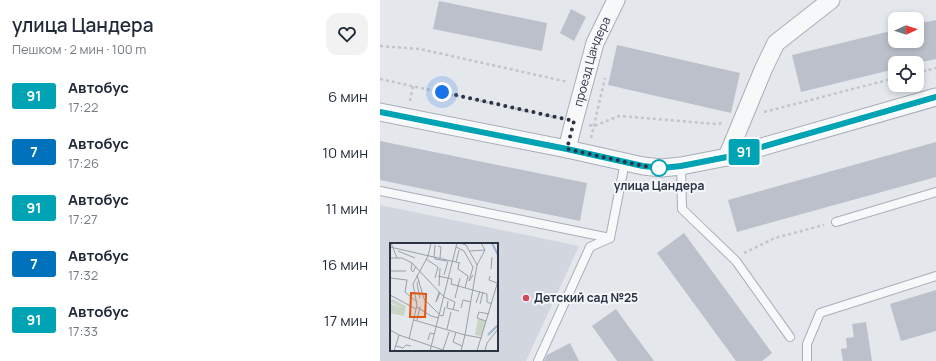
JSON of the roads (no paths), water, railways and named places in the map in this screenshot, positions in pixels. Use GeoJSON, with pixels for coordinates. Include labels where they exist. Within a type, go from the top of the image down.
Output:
{"type":"FeatureCollection","features":[{"type":"Feature","properties":{"kind":"street","name":"проезд Цандера"},"geometry":{"type":"LineString","coordinates":[[567,149],[595,43],[616,0]]}},
{"type":"Feature","properties":{"kind":"street"},"geometry":{"type":"LineString","coordinates":[[727,157],[763,70],[776,43],[831,0]]}},
{"type":"Feature","properties":{"kind":"street"},"geometry":{"type":"LineString","coordinates":[[380,112],[567,149],[643,166],[662,168],[727,157],[936,97]]}},
{"type":"Feature","properties":{"kind":"lane"},"geometry":{"type":"LineString","coordinates":[[610,238],[625,162]]}},
{"type":"Feature","properties":{"kind":"lane"},"geometry":{"type":"LineString","coordinates":[[681,166],[682,209],[734,258],[790,337]]}},
{"type":"Feature","properties":{"kind":"lane"},"geometry":{"type":"LineString","coordinates":[[380,191],[610,238]]}},
{"type":"Feature","properties":{"kind":"lane"},"geometry":{"type":"LineString","coordinates":[[836,222],[936,192]]}},
{"type":"Feature","properties":{"kind":"lane"},"geometry":{"type":"LineString","coordinates":[[538,361],[590,247],[610,238]]}},
{"type":"Feature","properties":{"kind":"lane"},"geometry":{"type":"LineString","coordinates":[[807,361],[807,344],[820,313],[936,276]]}},
{"type":"Feature","properties":{"kind":"place","name":"улица Цандера"},"geometry":{"type":"Point","coordinates":[659,168]}},
{"type":"Feature","properties":{"kind":"place","name":"Детский сад №25"},"geometry":{"type":"Point","coordinates":[526,298]}}]}
